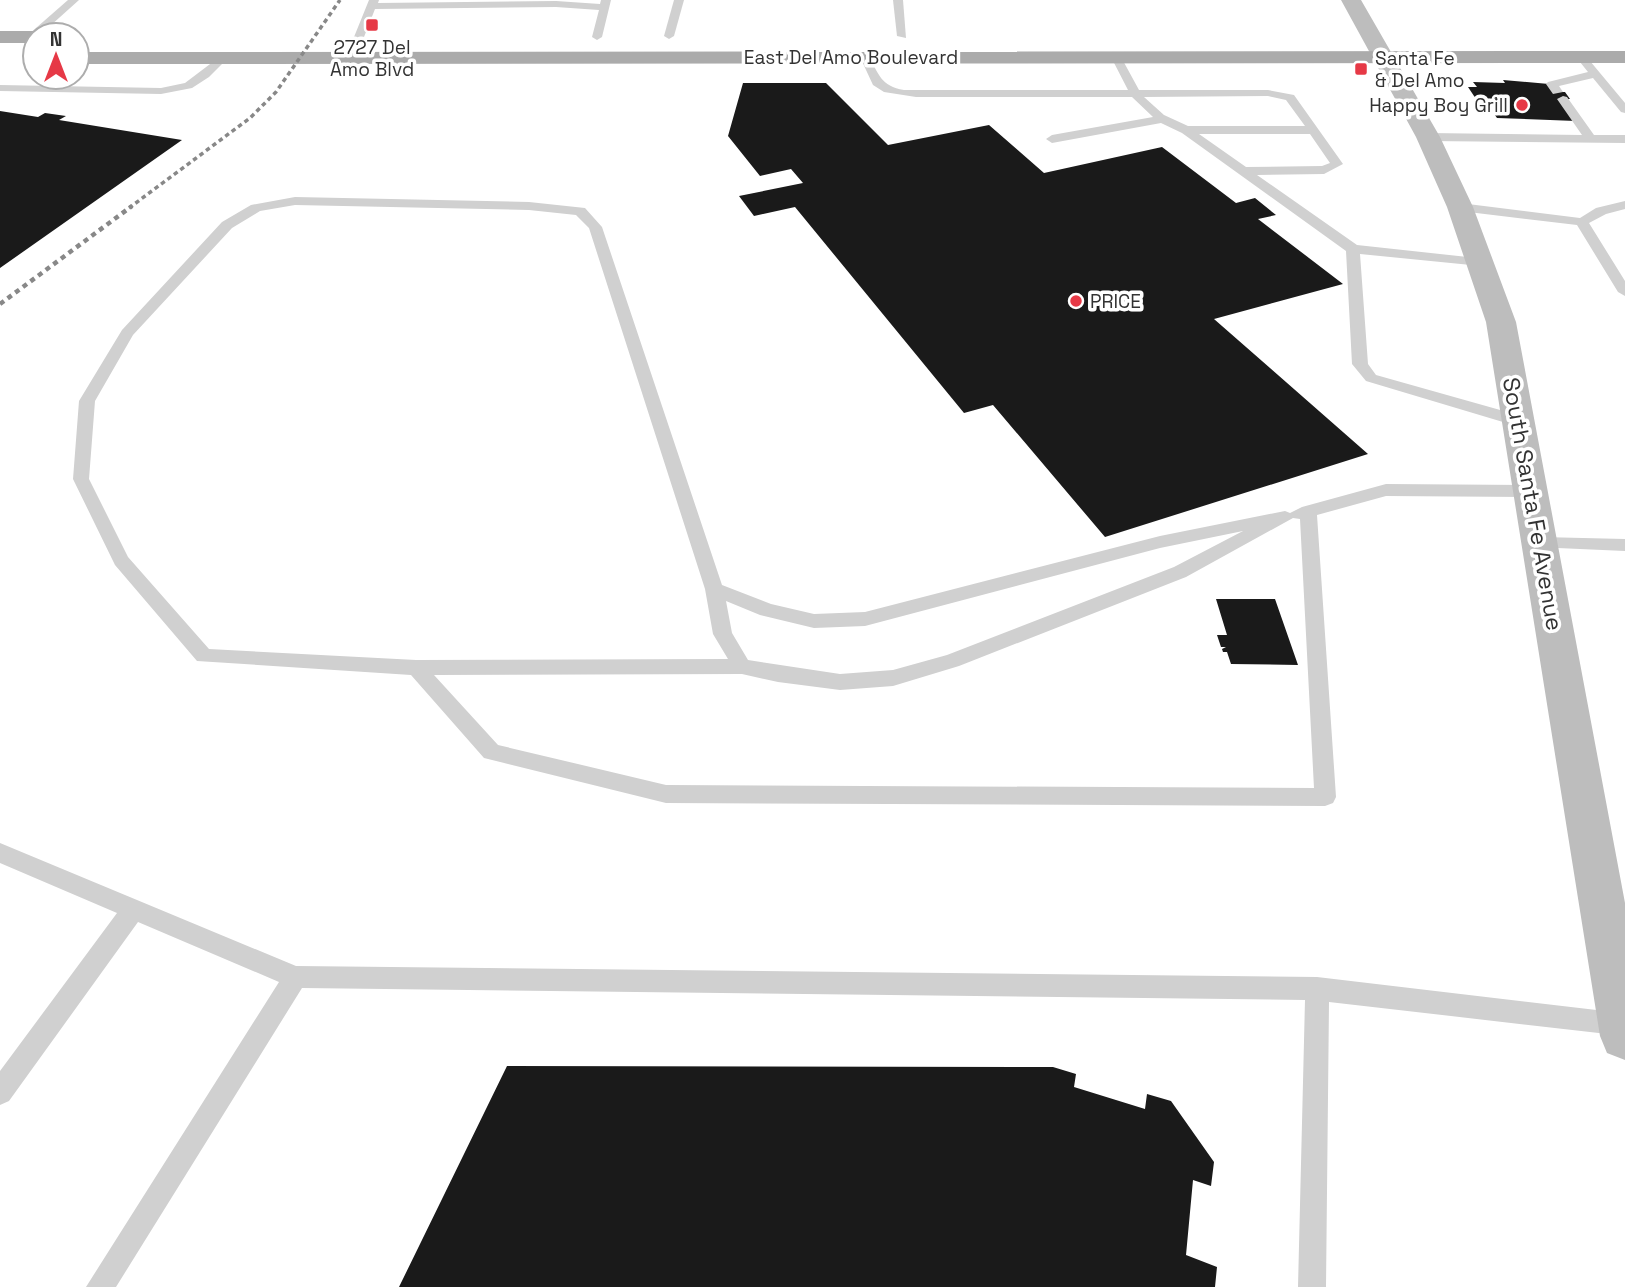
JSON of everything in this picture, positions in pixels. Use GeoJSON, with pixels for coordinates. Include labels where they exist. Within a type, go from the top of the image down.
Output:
{"type":"FeatureCollection","features":[{"type":"Feature","properties":{"kind":"main road","name":"South Santa Fe Avenue"},"geometry":{"type":"LineString","coordinates":[[1352,0],[1427,136],[1460,207],[1501,322],[1624,1031]]}},
{"type":"Feature","properties":{"kind":"main road"},"geometry":{"type":"LineString","coordinates":[[645,36],[693,36]]}},
{"type":"Feature","properties":{"kind":"main road","name":"East Del Amo Boulevard"},"geometry":{"type":"LineString","coordinates":[[875,36],[909,36]]}},
{"type":"Feature","properties":{"kind":"main road"},"geometry":{"type":"LineString","coordinates":[[1345,36],[1400,36]]}},
{"type":"Feature","properties":{"kind":"main road"},"geometry":{"type":"LineString","coordinates":[[0,37],[21,41]]}},
{"type":"Feature","properties":{"kind":"main road"},"geometry":{"type":"LineString","coordinates":[[348,37],[385,37]]}},
{"type":"Feature","properties":{"kind":"main road"},"geometry":{"type":"LineString","coordinates":[[571,37],[621,37]]}},
{"type":"Feature","properties":{"kind":"main road"},"geometry":{"type":"LineString","coordinates":[[1559,37],[1625,37]]}},
{"type":"Feature","properties":{"kind":"main road"},"geometry":{"type":"LineString","coordinates":[[0,58],[21,49]]}},
{"type":"Feature","properties":{"kind":"main road","name":"East Del Amo Boulevard"},"geometry":{"type":"LineString","coordinates":[[91,58],[1385,57],[1588,66],[1625,57]]}},
{"type":"Feature","properties":{"kind":"lane"},"geometry":{"type":"LineString","coordinates":[[55,21],[74,0]]}},
{"type":"Feature","properties":{"kind":"lane"},"geometry":{"type":"LineString","coordinates":[[669,36],[679,0]]}},
{"type":"Feature","properties":{"kind":"lane"},"geometry":{"type":"LineString","coordinates":[[898,0],[909,36]]}},
{"type":"Feature","properties":{"kind":"lane"},"geometry":{"type":"LineString","coordinates":[[348,37],[372,3],[605,3],[597,37]]}},
{"type":"Feature","properties":{"kind":"lane"},"geometry":{"type":"LineString","coordinates":[[865,57],[872,80],[888,91],[916,94],[1268,93],[1290,97],[1337,164],[1324,170],[1241,171]]}},
{"type":"Feature","properties":{"kind":"lane"},"geometry":{"type":"LineString","coordinates":[[1116,57],[1133,92],[1158,120],[1186,130],[1353,249],[1481,262]]}},
{"type":"Feature","properties":{"kind":"lane"},"geometry":{"type":"LineString","coordinates":[[0,88],[161,91],[188,86],[205,75],[222,58]]}},
{"type":"Feature","properties":{"kind":"lane"},"geometry":{"type":"LineString","coordinates":[[1590,138],[1552,84],[1588,66],[1625,110]]}},
{"type":"Feature","properties":{"kind":"lane"},"geometry":{"type":"LineString","coordinates":[[1052,139],[1158,120]]}},
{"type":"Feature","properties":{"kind":"lane"},"geometry":{"type":"LineString","coordinates":[[1186,130],[1314,131]]}},
{"type":"Feature","properties":{"kind":"lane"},"geometry":{"type":"LineString","coordinates":[[1427,136],[1625,139]]}},
{"type":"Feature","properties":{"kind":"lane"},"geometry":{"type":"LineString","coordinates":[[742,666],[723,634],[714,589],[595,227],[580,211],[529,206],[295,201],[256,208],[227,225],[127,333],[87,401],[80,480],[121,560],[204,656],[416,668],[742,666],[840,682],[893,678],[952,661],[1180,572],[1285,517]]}},
{"type":"Feature","properties":{"kind":"lane"},"geometry":{"type":"LineString","coordinates":[[1460,207],[1582,222],[1601,211],[1625,205]]}},
{"type":"Feature","properties":{"kind":"lane"},"geometry":{"type":"LineString","coordinates":[[1582,222],[1625,292]]}},
{"type":"Feature","properties":{"kind":"lane"},"geometry":{"type":"LineString","coordinates":[[1353,249],[1360,364],[1371,378],[1520,421]]}},
{"type":"Feature","properties":{"kind":"lane"},"geometry":{"type":"LineString","coordinates":[[714,589],[767,610],[814,621],[866,619],[1160,542],[1285,517],[1386,490],[1532,491]]}},
{"type":"Feature","properties":{"kind":"lane"},"geometry":{"type":"LineString","coordinates":[[416,668],[491,752],[666,794],[1325,797],[1308,511]]}},
{"type":"Feature","properties":{"kind":"lane"},"geometry":{"type":"LineString","coordinates":[[1541,543],[1625,545]]}},
{"type":"Feature","properties":{"kind":"lane"},"geometry":{"type":"LineString","coordinates":[[0,853],[296,977],[1317,989],[1624,1031]]}},
{"type":"Feature","properties":{"kind":"lane"},"geometry":{"type":"LineString","coordinates":[[0,1092],[133,909]]}},
{"type":"Feature","properties":{"kind":"lane"},"geometry":{"type":"LineString","coordinates":[[100,1287],[296,977]]}},
{"type":"Feature","properties":{"kind":"lane"},"geometry":{"type":"LineString","coordinates":[[1312,1287],[1317,989]]}},
{"type":"Feature","properties":{"kind":"building","name":"Happy Boy Grill"},"geometry":{"type":"Polygon","coordinates":[[[1503,80],[1549,84],[1554,92],[1565,92],[1570,99],[1559,99],[1576,121],[1497,118],[1492,111],[1484,111],[1468,87],[1477,87],[1473,82],[1505,83],[1503,80]]]}},
{"type":"Feature","properties":{"kind":"building","name":"PRICE"},"geometry":{"type":"Polygon","coordinates":[[[743,83],[826,83],[888,145],[989,125],[1044,173],[1162,147],[1236,203],[1255,198],[1276,215],[1258,219],[1343,284],[1214,319],[1368,454],[1105,537],[993,405],[964,413],[795,207],[754,216],[739,196],[803,183],[791,169],[760,176],[728,136],[743,83]]]}},
{"type":"Feature","properties":{"kind":"building"},"geometry":{"type":"Polygon","coordinates":[[[0,111],[38,117],[45,113],[66,116],[59,120],[182,140],[0,268],[0,111]]]}},
{"type":"Feature","properties":{"kind":"building"},"geometry":{"type":"Polygon","coordinates":[[[1216,599],[1275,599],[1298,665],[1231,664],[1227,652],[1222,649],[1226,647],[1221,647],[1217,635],[1227,635],[1216,599]]]}},
{"type":"Feature","properties":{"kind":"building"},"geometry":{"type":"Polygon","coordinates":[[[507,1066],[1053,1067],[1076,1074],[1074,1087],[1145,1109],[1147,1094],[1171,1101],[1214,1162],[1211,1186],[1193,1180],[1186,1255],[1217,1267],[1215,1287],[399,1287],[507,1066]]]}},
{"type":"Feature","properties":{"kind":"railway"},"geometry":{"type":"LineString","coordinates":[[129,208],[250,118],[276,92],[340,0]]}},
{"type":"Feature","properties":{"kind":"railway"},"geometry":{"type":"LineString","coordinates":[[0,304],[132,206]]}},
{"type":"Feature","properties":{"kind":"place","name":"2727 Del Amo Blvd"},"geometry":{"type":"Point","coordinates":[372,25]}},
{"type":"Feature","properties":{"kind":"place","name":"Santa Fe & Del Amo"},"geometry":{"type":"Point","coordinates":[1361,69]}},
{"type":"Feature","properties":{"kind":"place","name":"Happy Boy Grill"},"geometry":{"type":"Point","coordinates":[1522,105]}},
{"type":"Feature","properties":{"kind":"place","name":"PRICE"},"geometry":{"type":"Point","coordinates":[1076,301]}}]}
